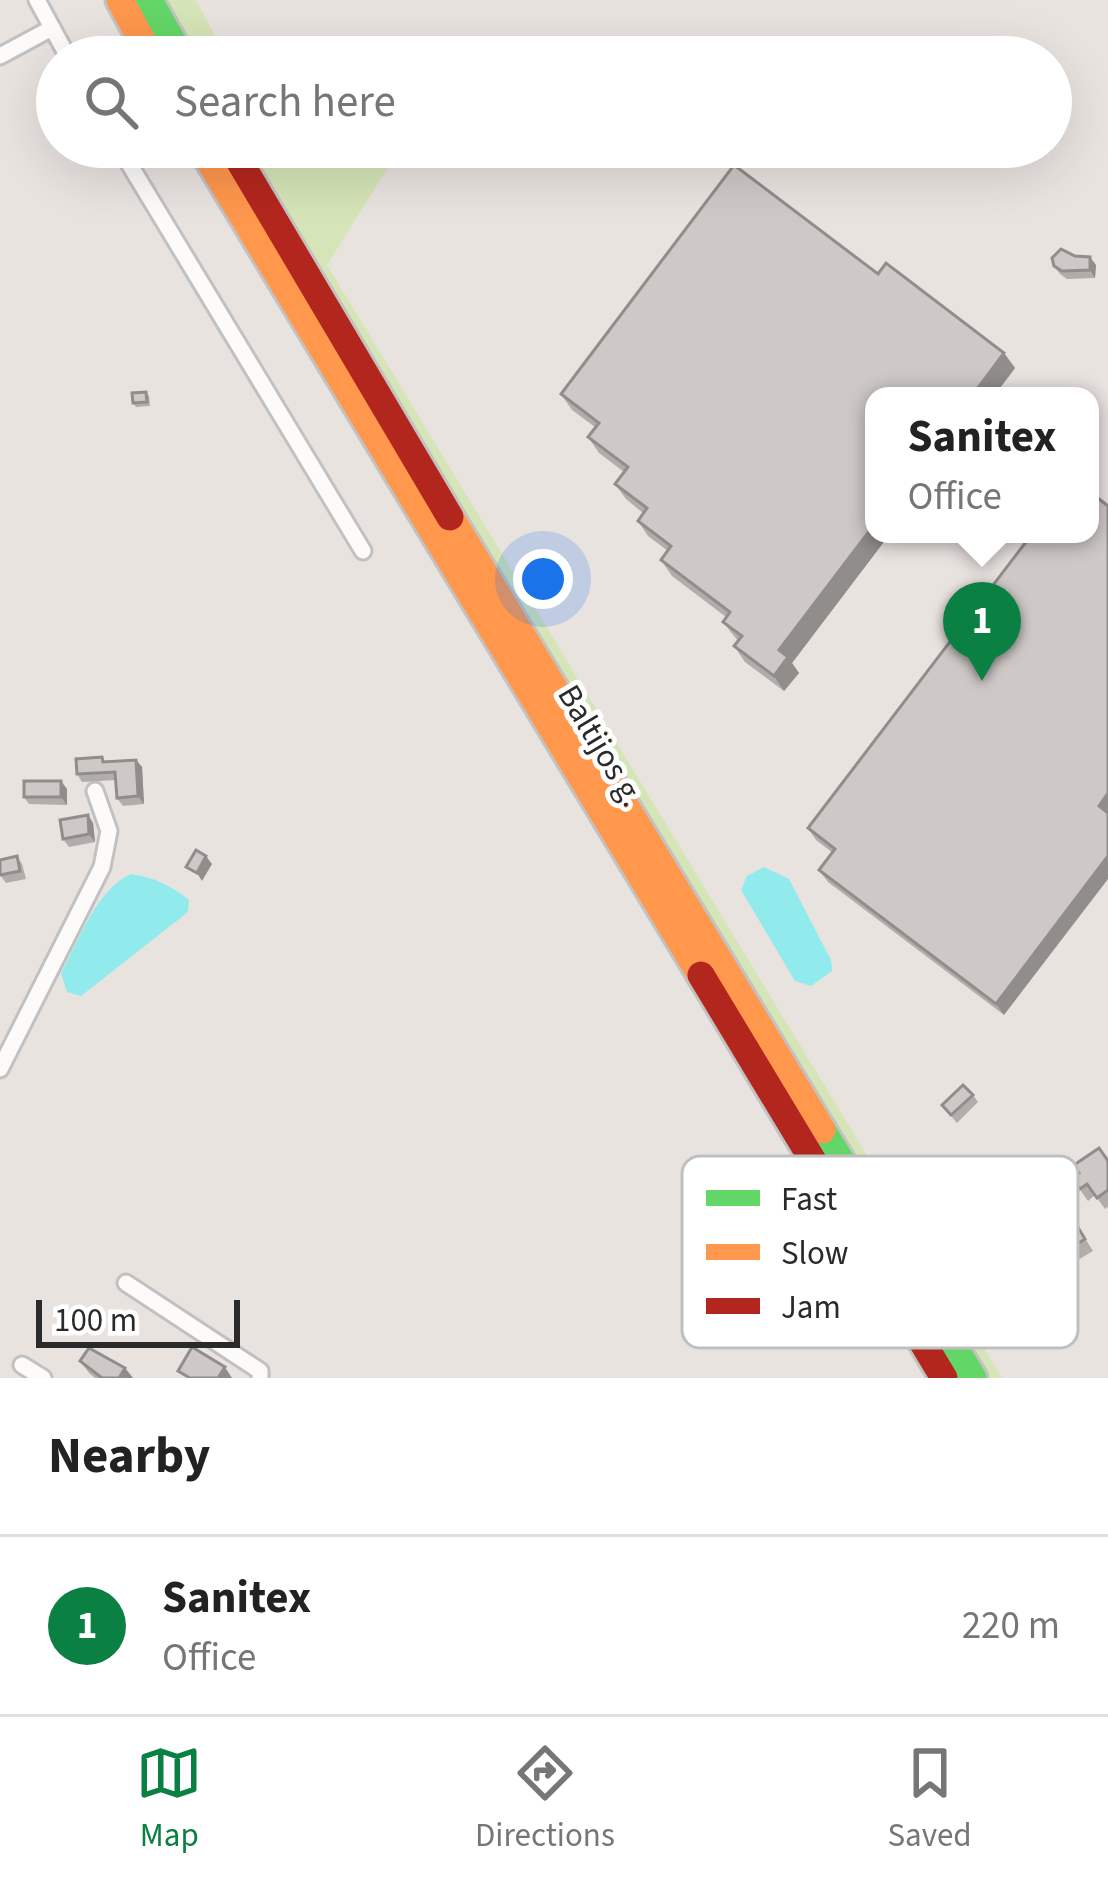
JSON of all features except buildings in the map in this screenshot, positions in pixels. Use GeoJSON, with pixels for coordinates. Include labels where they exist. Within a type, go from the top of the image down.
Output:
{"type":"FeatureCollection","features":[{"type":"Feature","properties":{"kind":"highway"},"geometry":{"type":"LineString","coordinates":[[120,0],[140,36]]}},
{"type":"Feature","properties":{"kind":"highway"},"geometry":{"type":"LineString","coordinates":[[149,0],[169,36]]}},
{"type":"Feature","properties":{"kind":"highway","name":"Baltijos g."},"geometry":{"type":"LineString","coordinates":[[220,168],[811,1156]]}},
{"type":"Feature","properties":{"kind":"highway","name":"Baltijos g."},"geometry":{"type":"LineString","coordinates":[[221,168],[394,425],[838,1156]]}},
{"type":"Feature","properties":{"kind":"highway","name":"Baltijos g."},"geometry":{"type":"LineString","coordinates":[[926,1348],[944,1378]]}},
{"type":"Feature","properties":{"kind":"highway","name":"Baltijos g."},"geometry":{"type":"LineString","coordinates":[[955,1348],[973,1378]]}},
{"type":"Feature","properties":{"kind":"street"},"geometry":{"type":"LineString","coordinates":[[37,0],[56,36]]}},
{"type":"Feature","properties":{"kind":"street"},"geometry":{"type":"LineString","coordinates":[[37,36],[52,28]]}},
{"type":"Feature","properties":{"kind":"street"},"geometry":{"type":"LineString","coordinates":[[0,56],[36,37]]}},
{"type":"Feature","properties":{"kind":"street"},"geometry":{"type":"LineString","coordinates":[[132,168],[363,551]]}},
{"type":"Feature","properties":{"kind":"street"},"geometry":{"type":"LineString","coordinates":[[0,1069],[101,868],[109,831],[94,791]]}},
{"type":"Feature","properties":{"kind":"street"},"geometry":{"type":"LineString","coordinates":[[126,1282],[260,1371],[260,1378]]}},
{"type":"Feature","properties":{"kind":"street"},"geometry":{"type":"LineString","coordinates":[[22,1365],[44,1378]]}},
{"type":"Feature","properties":{"kind":"green space"},"geometry":{"type":"Polygon","coordinates":[[[163,0],[196,0],[215,36],[183,36],[163,0]]]}},
{"type":"Feature","properties":{"kind":"green space"},"geometry":{"type":"Polygon","coordinates":[[[259,168],[388,168],[327,265],[867,1156],[856,1156],[382,379],[259,168]]]}},
{"type":"Feature","properties":{"kind":"green space"},"geometry":{"type":"Polygon","coordinates":[[[973,1348],[984,1348],[1002,1378],[991,1378],[973,1348]]]}},
{"type":"Feature","properties":{"kind":"water"},"geometry":{"type":"Polygon","coordinates":[[[764,867],[789,879],[831,960],[832,971],[811,986],[795,981],[741,890],[747,876],[764,867]]]}},
{"type":"Feature","properties":{"kind":"water"},"geometry":{"type":"Polygon","coordinates":[[[131,874],[176,890],[189,900],[188,912],[81,996],[67,992],[61,973],[82,932],[108,891],[131,874]]]}},
{"type":"Feature","properties":{"kind":"traffic: fast"},"geometry":{"type":"LineString","coordinates":[[149,0],[169,36]]}},
{"type":"Feature","properties":{"kind":"traffic: fast"},"geometry":{"type":"LineString","coordinates":[[822,1130],[838,1156]]}},
{"type":"Feature","properties":{"kind":"traffic: fast"},"geometry":{"type":"LineString","coordinates":[[955,1348],[973,1378]]}},
{"type":"Feature","properties":{"kind":"traffic: slow"},"geometry":{"type":"LineString","coordinates":[[120,0],[140,36]]}},
{"type":"Feature","properties":{"kind":"traffic: slow"},"geometry":{"type":"LineString","coordinates":[[214,168],[701,975]]}},
{"type":"Feature","properties":{"kind":"traffic: slow"},"geometry":{"type":"LineString","coordinates":[[450,517],[822,1130]]}},
{"type":"Feature","properties":{"kind":"traffic: jam"},"geometry":{"type":"LineString","coordinates":[[243,168],[450,517]]}},
{"type":"Feature","properties":{"kind":"traffic: jam"},"geometry":{"type":"LineString","coordinates":[[701,975],[810,1156]]}},
{"type":"Feature","properties":{"kind":"traffic: jam"},"geometry":{"type":"LineString","coordinates":[[926,1348],[944,1378]]}},
{"type":"Feature","properties":{"kind":"place","name":"Sanitex"},"geometry":{"type":"Point","coordinates":[982,681]}}]}
